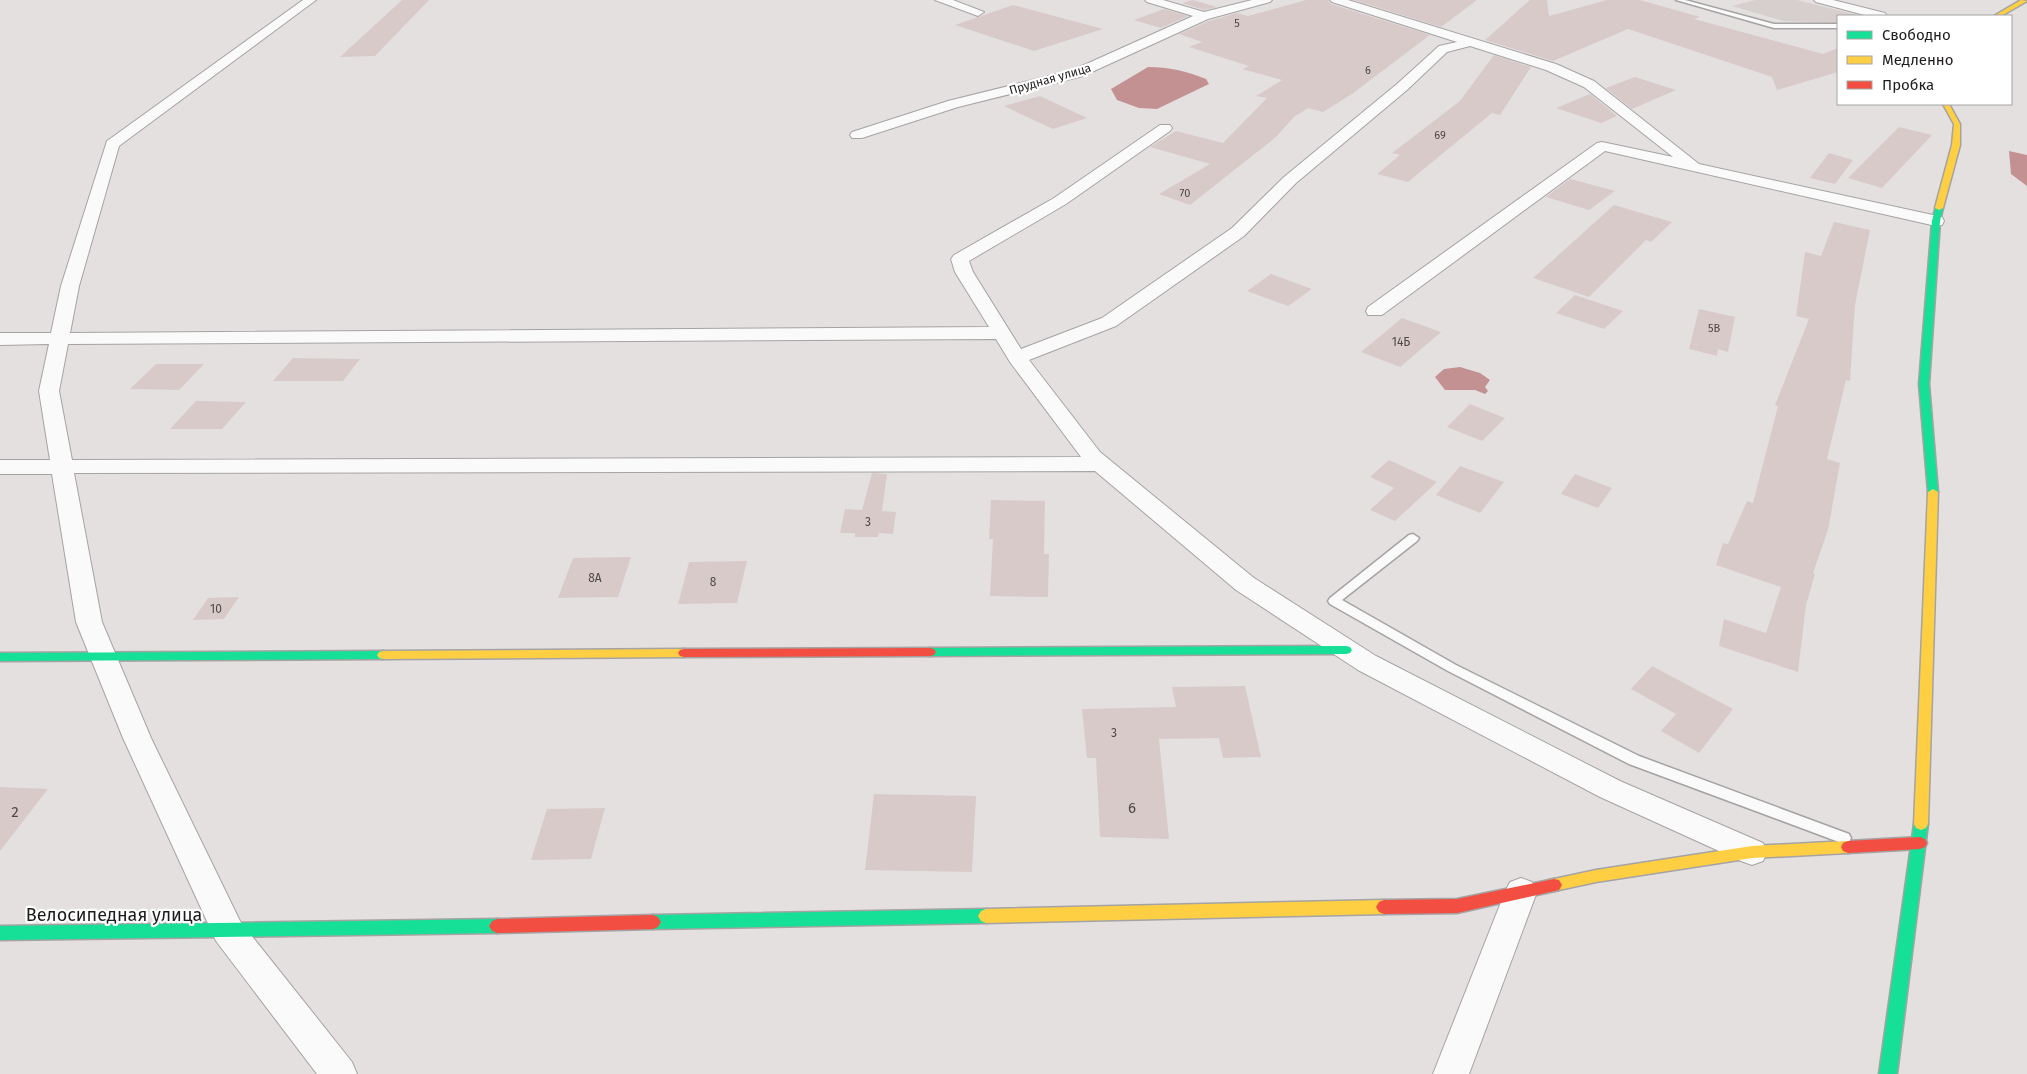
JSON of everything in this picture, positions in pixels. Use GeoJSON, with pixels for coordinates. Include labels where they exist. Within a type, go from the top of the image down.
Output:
{"type":"FeatureCollection","features":[{"type":"Feature","properties":{"kind":"street"},"geometry":{"type":"LineString","coordinates":[[310,0],[112,144],[70,286],[49,391],[89,622],[137,738],[228,931],[340,1074]]}},
{"type":"Feature","properties":{"kind":"street"},"geometry":{"type":"LineString","coordinates":[[941,0],[978,12]]}},
{"type":"Feature","properties":{"kind":"street"},"geometry":{"type":"LineString","coordinates":[[1151,0],[1204,16]]}},
{"type":"Feature","properties":{"kind":"street","name":"Прудная улица"},"geometry":{"type":"LineString","coordinates":[[857,135],[953,104],[1078,74],[1204,16],[1266,0]]}},
{"type":"Feature","properties":{"kind":"street"},"geometry":{"type":"LineString","coordinates":[[1336,0],[1551,67],[1589,84],[1694,167]]}},
{"type":"Feature","properties":{"kind":"street"},"geometry":{"type":"LineString","coordinates":[[1820,0],[1877,15]]}},
{"type":"Feature","properties":{"kind":"street"},"geometry":{"type":"LineString","coordinates":[[1999,15],[2026,0]]}},
{"type":"Feature","properties":{"kind":"street"},"geometry":{"type":"LineString","coordinates":[[1017,358],[1109,322],[1238,232],[1290,180],[1402,87],[1443,49],[1471,42]]}},
{"type":"Feature","properties":{"kind":"street"},"geometry":{"type":"LineString","coordinates":[[1888,1074],[1920,843],[1934,499],[1924,384],[1936,221],[1956,145],[1957,124],[1947,105]]}},
{"type":"Feature","properties":{"kind":"street"},"geometry":{"type":"LineString","coordinates":[[1165,128],[1060,201],[960,258],[964,272],[1017,358],[1092,457],[1245,584],[1367,663],[1610,789],[1752,852]]}},
{"type":"Feature","properties":{"kind":"street"},"geometry":{"type":"LineString","coordinates":[[1375,311],[1602,146],[1936,221]]}},
{"type":"Feature","properties":{"kind":"street"},"geometry":{"type":"LineString","coordinates":[[0,339],[1001,333]]}},
{"type":"Feature","properties":{"kind":"street"},"geometry":{"type":"LineString","coordinates":[[0,467],[1101,464]]}},
{"type":"Feature","properties":{"kind":"street"},"geometry":{"type":"LineString","coordinates":[[0,657],[1346,650]]}},
{"type":"Feature","properties":{"kind":"street","name":"Велосипедная улица"},"geometry":{"type":"LineString","coordinates":[[0,933],[228,931],[1457,906],[1596,876],[1752,852],[1920,843]]}},
{"type":"Feature","properties":{"kind":"street"},"geometry":{"type":"LineString","coordinates":[[1451,1074],[1521,892]]}},
{"type":"Feature","properties":{"kind":"lane"},"geometry":{"type":"LineString","coordinates":[[1679,0],[1774,26],[1837,26]]}},
{"type":"Feature","properties":{"kind":"lane"},"geometry":{"type":"LineString","coordinates":[[1413,538],[1334,601],[1452,668],[1634,760],[1864,845]]}},
{"type":"Feature","properties":{"kind":"shaded area"},"geometry":{"type":"Polygon","coordinates":[[[1755,0],[1797,0],[1857,15],[1837,15],[1837,23],[1783,21],[1732,6],[1755,0]]]}},
{"type":"Feature","properties":{"kind":"shaded area"},"geometry":{"type":"Polygon","coordinates":[[[1148,67],[1184,72],[1206,79],[1209,84],[1157,109],[1139,108],[1117,100],[1111,89],[1148,67]]]}},
{"type":"Feature","properties":{"kind":"shaded area"},"geometry":{"type":"Polygon","coordinates":[[[2009,151],[2027,155],[2027,186],[2011,174],[2009,151]]]}},
{"type":"Feature","properties":{"kind":"shaded area"},"geometry":{"type":"Polygon","coordinates":[[[1460,367],[1480,373],[1490,380],[1485,387],[1488,391],[1485,394],[1475,390],[1445,390],[1435,377],[1444,369],[1460,367]]]}},
{"type":"Feature","properties":{"kind":"building"},"geometry":{"type":"Polygon","coordinates":[[[402,0],[429,0],[375,56],[340,57],[402,0]]]}},
{"type":"Feature","properties":{"kind":"building"},"geometry":{"type":"Polygon","coordinates":[[[1193,0],[1217,7],[1204,10],[1182,3],[1193,0]]]}},
{"type":"Feature","properties":{"kind":"building"},"geometry":{"type":"Polygon","coordinates":[[[1306,0],[1328,0],[1331,4],[1430,35],[1352,94],[1323,112],[1308,108],[1294,117],[1276,137],[1190,205],[1159,194],[1210,164],[1150,147],[1176,131],[1223,143],[1267,98],[1256,96],[1282,80],[1242,69],[1249,66],[1189,47],[1202,42],[1179,34],[1209,21],[1237,13],[1248,16],[1306,0]]]}},
{"type":"Feature","properties":{"kind":"building"},"geometry":{"type":"Polygon","coordinates":[[[1354,0],[1477,0],[1441,27],[1354,0]]]}},
{"type":"Feature","properties":{"kind":"building"},"geometry":{"type":"Polygon","coordinates":[[[1530,0],[1547,0],[1549,16],[1607,0],[1640,0],[1700,17],[1694,19],[1823,54],[1837,48],[1837,72],[1777,90],[1772,77],[1628,29],[1553,61],[1485,40],[1530,0]]]}},
{"type":"Feature","properties":{"kind":"building"},"geometry":{"type":"Polygon","coordinates":[[[1013,5],[1103,29],[1034,51],[955,25],[1013,5]]]}},
{"type":"Feature","properties":{"kind":"building"},"geometry":{"type":"Polygon","coordinates":[[[1164,9],[1188,16],[1161,28],[1134,20],[1164,9]]]}},
{"type":"Feature","properties":{"kind":"building"},"geometry":{"type":"Polygon","coordinates":[[[1494,55],[1531,67],[1500,115],[1492,113],[1408,182],[1377,174],[1400,155],[1392,153],[1460,101],[1494,55]]]}},
{"type":"Feature","properties":{"kind":"building"},"geometry":{"type":"Polygon","coordinates":[[[1635,77],[1676,90],[1632,109],[1606,88],[1635,77]]]}},
{"type":"Feature","properties":{"kind":"building"},"geometry":{"type":"Polygon","coordinates":[[[1590,94],[1617,116],[1601,123],[1556,108],[1590,94]]]}},
{"type":"Feature","properties":{"kind":"building"},"geometry":{"type":"Polygon","coordinates":[[[1040,96],[1087,118],[1053,129],[1004,106],[1040,96]]]}},
{"type":"Feature","properties":{"kind":"building"},"geometry":{"type":"Polygon","coordinates":[[[1899,127],[1932,135],[1882,188],[1848,178],[1899,127]]]}},
{"type":"Feature","properties":{"kind":"building"},"geometry":{"type":"Polygon","coordinates":[[[1829,153],[1853,160],[1835,184],[1810,178],[1829,153]]]}},
{"type":"Feature","properties":{"kind":"building"},"geometry":{"type":"Polygon","coordinates":[[[1570,179],[1615,191],[1589,210],[1546,197],[1570,179]]]}},
{"type":"Feature","properties":{"kind":"building"},"geometry":{"type":"Polygon","coordinates":[[[1614,205],[1672,222],[1651,242],[1646,240],[1589,297],[1533,278],[1614,205]]]}},
{"type":"Feature","properties":{"kind":"building"},"geometry":{"type":"Polygon","coordinates":[[[1834,222],[1870,230],[1855,305],[1850,381],[1846,380],[1827,459],[1840,463],[1828,530],[1813,573],[1815,574],[1806,605],[1798,672],[1719,646],[1724,619],[1766,633],[1781,587],[1716,565],[1723,543],[1728,544],[1747,501],[1753,503],[1778,406],[1775,405],[1809,319],[1796,316],[1805,252],[1821,256],[1834,222]]]}},
{"type":"Feature","properties":{"kind":"building"},"geometry":{"type":"Polygon","coordinates":[[[1271,274],[1312,289],[1288,306],[1247,291],[1271,274]]]}},
{"type":"Feature","properties":{"kind":"building"},"geometry":{"type":"Polygon","coordinates":[[[1575,295],[1623,311],[1604,329],[1556,313],[1575,295]]]}},
{"type":"Feature","properties":{"kind":"building"},"geometry":{"type":"Polygon","coordinates":[[[1699,309],[1735,317],[1728,352],[1718,349],[1717,356],[1689,349],[1699,309]]]}},
{"type":"Feature","properties":{"kind":"building"},"geometry":{"type":"Polygon","coordinates":[[[1402,318],[1441,332],[1400,367],[1361,352],[1402,318]]]}},
{"type":"Feature","properties":{"kind":"building"},"geometry":{"type":"Polygon","coordinates":[[[293,358],[360,359],[343,381],[273,381],[293,358]]]}},
{"type":"Feature","properties":{"kind":"building"},"geometry":{"type":"Polygon","coordinates":[[[156,364],[204,364],[179,390],[130,389],[156,364]]]}},
{"type":"Feature","properties":{"kind":"building"},"geometry":{"type":"Polygon","coordinates":[[[196,401],[246,402],[222,429],[170,429],[196,401]]]}},
{"type":"Feature","properties":{"kind":"building"},"geometry":{"type":"Polygon","coordinates":[[[1470,404],[1505,418],[1482,441],[1447,427],[1470,404]]]}},
{"type":"Feature","properties":{"kind":"building"},"geometry":{"type":"Polygon","coordinates":[[[1389,460],[1437,482],[1395,521],[1370,510],[1394,488],[1370,477],[1389,460]]]}},
{"type":"Feature","properties":{"kind":"building"},"geometry":{"type":"Polygon","coordinates":[[[1460,466],[1504,482],[1480,513],[1436,495],[1460,466]]]}},
{"type":"Feature","properties":{"kind":"building"},"geometry":{"type":"Polygon","coordinates":[[[872,473],[887,474],[882,511],[896,512],[893,534],[879,533],[878,537],[855,537],[855,533],[840,533],[845,509],[862,510],[872,473]]]}},
{"type":"Feature","properties":{"kind":"building"},"geometry":{"type":"Polygon","coordinates":[[[1575,474],[1612,488],[1598,508],[1561,494],[1575,474]]]}},
{"type":"Feature","properties":{"kind":"building"},"geometry":{"type":"Polygon","coordinates":[[[991,500],[1045,501],[1044,554],[1049,554],[1048,597],[990,596],[993,539],[989,539],[991,500]]]}},
{"type":"Feature","properties":{"kind":"building"},"geometry":{"type":"Polygon","coordinates":[[[631,557],[618,597],[558,598],[573,558],[631,557]]]}},
{"type":"Feature","properties":{"kind":"building"},"geometry":{"type":"Polygon","coordinates":[[[747,561],[737,603],[678,604],[689,562],[747,561]]]}},
{"type":"Feature","properties":{"kind":"building"},"geometry":{"type":"Polygon","coordinates":[[[239,597],[224,619],[193,620],[208,598],[239,597]]]}},
{"type":"Feature","properties":{"kind":"building"},"geometry":{"type":"Polygon","coordinates":[[[1652,666],[1733,709],[1699,753],[1661,731],[1676,714],[1631,689],[1652,666]]]}},
{"type":"Feature","properties":{"kind":"building"},"geometry":{"type":"Polygon","coordinates":[[[1245,686],[1261,757],[1223,758],[1219,738],[1159,739],[1169,839],[1100,837],[1096,758],[1087,758],[1082,709],[1176,707],[1172,687],[1245,686]]]}},
{"type":"Feature","properties":{"kind":"building"},"geometry":{"type":"Polygon","coordinates":[[[0,787],[48,789],[0,851],[0,787]]]}},
{"type":"Feature","properties":{"kind":"building"},"geometry":{"type":"Polygon","coordinates":[[[874,794],[976,796],[972,872],[865,870],[874,794]]]}},
{"type":"Feature","properties":{"kind":"building"},"geometry":{"type":"Polygon","coordinates":[[[605,808],[591,859],[531,860],[547,809],[605,808]]]}},
{"type":"Feature","properties":{"kind":"traffic: fast"},"geometry":{"type":"LineString","coordinates":[[1933,492],[1924,384],[1936,221],[1939,208]]}},
{"type":"Feature","properties":{"kind":"traffic: fast"},"geometry":{"type":"LineString","coordinates":[[930,652],[1346,650]]}},
{"type":"Feature","properties":{"kind":"traffic: fast"},"geometry":{"type":"LineString","coordinates":[[0,657],[383,655]]}},
{"type":"Feature","properties":{"kind":"traffic: fast"},"geometry":{"type":"LineString","coordinates":[[1888,1074],[1921,824]]}},
{"type":"Feature","properties":{"kind":"traffic: fast"},"geometry":{"type":"LineString","coordinates":[[653,922],[986,916]]}},
{"type":"Feature","properties":{"kind":"traffic: fast"},"geometry":{"type":"LineString","coordinates":[[0,933],[497,926]]}},
{"type":"Feature","properties":{"kind":"traffic: slow"},"geometry":{"type":"LineString","coordinates":[[1999,15],[2025,0]]}},
{"type":"Feature","properties":{"kind":"traffic: slow"},"geometry":{"type":"LineString","coordinates":[[1939,208],[1956,145],[1957,124],[1947,105]]}},
{"type":"Feature","properties":{"kind":"traffic: slow"},"geometry":{"type":"LineString","coordinates":[[1921,824],[1933,492]]}},
{"type":"Feature","properties":{"kind":"traffic: slow"},"geometry":{"type":"LineString","coordinates":[[383,655],[684,653]]}},
{"type":"Feature","properties":{"kind":"traffic: slow"},"geometry":{"type":"LineString","coordinates":[[1554,885],[1596,876],[1752,852],[1848,847]]}},
{"type":"Feature","properties":{"kind":"traffic: slow"},"geometry":{"type":"LineString","coordinates":[[986,916],[1384,907]]}},
{"type":"Feature","properties":{"kind":"traffic: jam"},"geometry":{"type":"LineString","coordinates":[[684,653],[930,652]]}},
{"type":"Feature","properties":{"kind":"traffic: jam"},"geometry":{"type":"LineString","coordinates":[[1848,847],[1920,843]]}},
{"type":"Feature","properties":{"kind":"traffic: jam"},"geometry":{"type":"LineString","coordinates":[[1384,907],[1457,906],[1554,885]]}},
{"type":"Feature","properties":{"kind":"traffic: jam"},"geometry":{"type":"LineString","coordinates":[[497,926],[653,922]]}}]}
